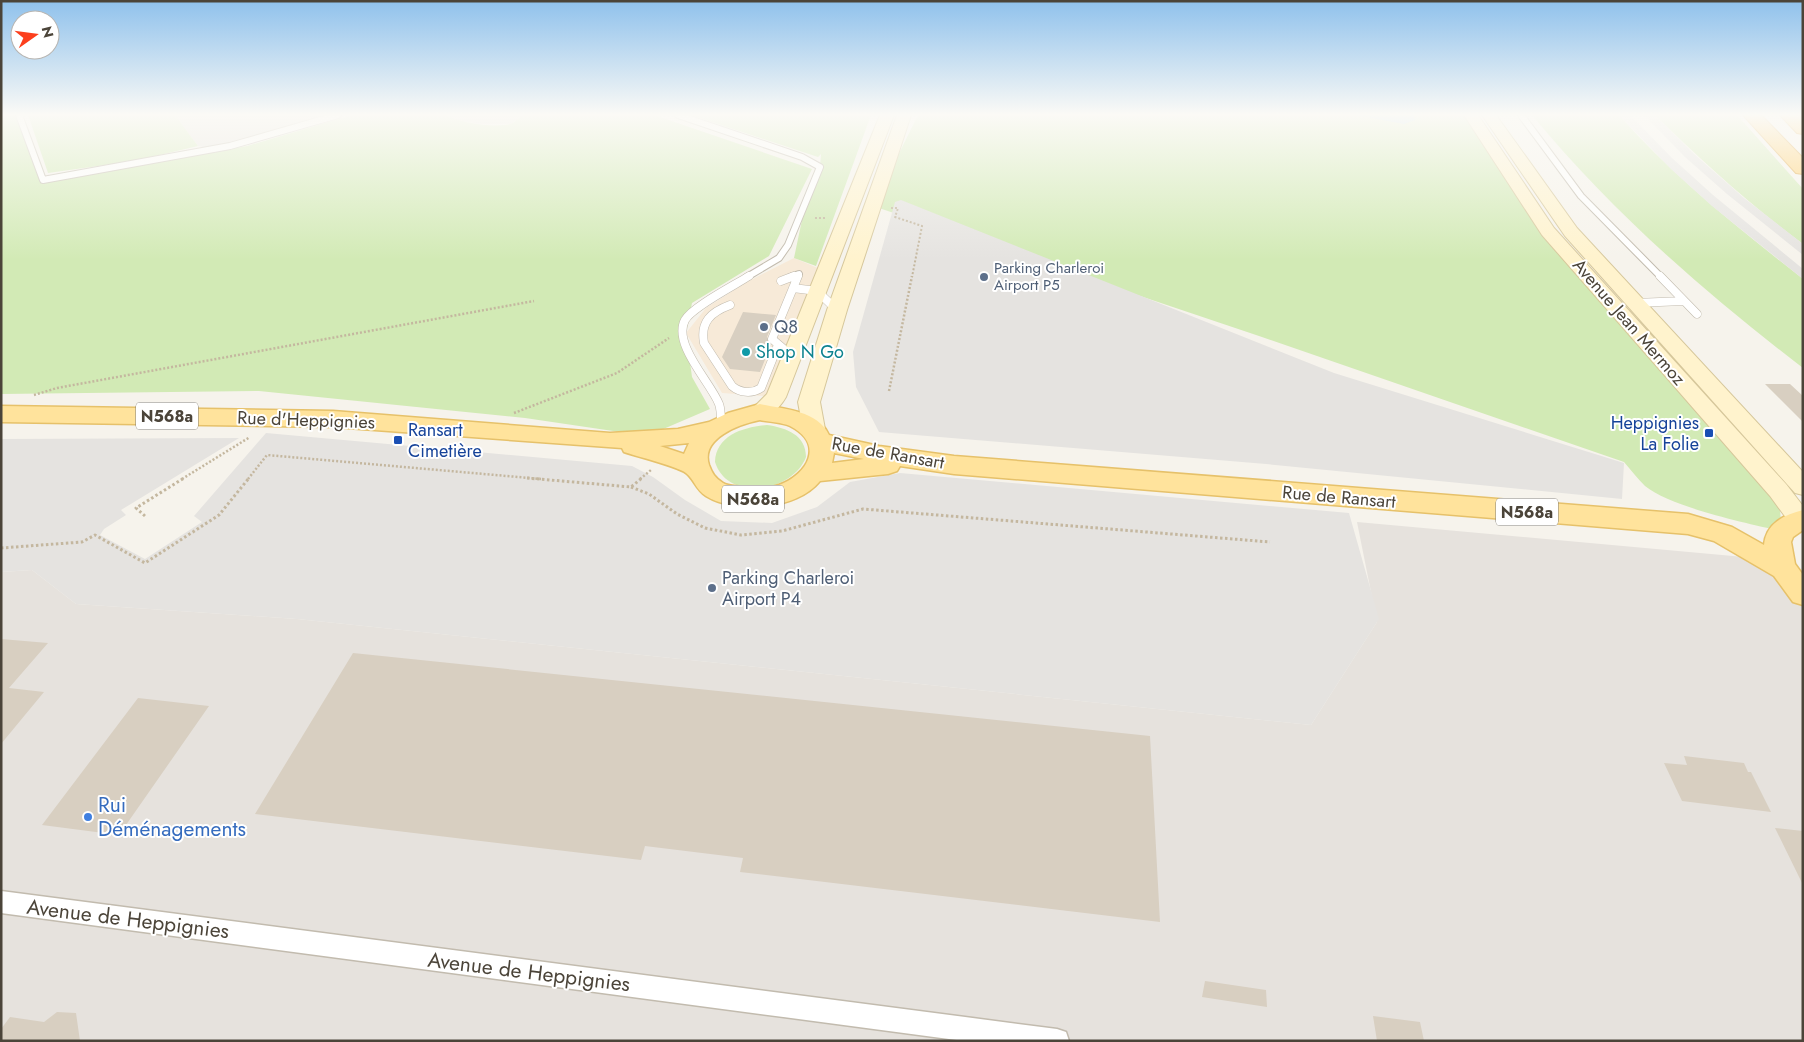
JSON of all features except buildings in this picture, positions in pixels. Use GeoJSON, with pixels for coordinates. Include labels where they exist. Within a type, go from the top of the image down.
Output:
{"type":"FeatureCollection","features":[{"type":"Feature","properties":{"kind":"main road","name":"N568a"},"geometry":{"type":"LineString","coordinates":[[716,426],[739,416],[760,412],[800,419],[818,435]]}},
{"type":"Feature","properties":{"kind":"main road","name":"Rue d'Heppignies"},"geometry":{"type":"LineString","coordinates":[[1,414],[334,419],[610,441],[678,437],[716,426]]}},
{"type":"Feature","properties":{"kind":"main road"},"geometry":{"type":"LineString","coordinates":[[696,467],[696,454],[702,440],[716,426]]}},
{"type":"Feature","properties":{"kind":"main road"},"geometry":{"type":"LineString","coordinates":[[816,473],[824,458],[818,435]]}},
{"type":"Feature","properties":{"kind":"main road","name":"Rue de Ransart"},"geometry":{"type":"LineString","coordinates":[[818,435],[879,454],[954,465],[1688,524],[1723,534],[1782,568]]}},
{"type":"Feature","properties":{"kind":"main road","name":"Rue d'Heppignies"},"geometry":{"type":"LineString","coordinates":[[610,441],[647,450],[696,467]]}},
{"type":"Feature","properties":{"kind":"main road","name":"Rue de Ransart"},"geometry":{"type":"LineString","coordinates":[[816,473],[879,465],[954,465]]}},
{"type":"Feature","properties":{"kind":"main road","name":"N568a"},"geometry":{"type":"LineString","coordinates":[[696,467],[703,481],[718,492],[738,499],[760,500],[789,492],[802,486],[816,473]]}},
{"type":"Feature","properties":{"kind":"main road","name":"N568a"},"geometry":{"type":"LineString","coordinates":[[1795,523],[1778,540],[1776,550],[1782,568],[1803,594]]}},
{"type":"Feature","properties":{"kind":"main road","name":"Rue de Ransart"},"geometry":{"type":"LineString","coordinates":[[1723,534],[1795,523]]}},
{"type":"Feature","properties":{"kind":"street"},"geometry":{"type":"LineString","coordinates":[[760,412],[776,397],[785,350],[818,291],[869,164]]}},
{"type":"Feature","properties":{"kind":"street"},"geometry":{"type":"LineString","coordinates":[[818,435],[809,402],[837,310],[887,164]]}},
{"type":"Feature","properties":{"kind":"street","name":"Avenue Jean Mermoz"},"geometry":{"type":"LineString","coordinates":[[1503,164],[1548,231],[1778,490],[1795,523]]}},
{"type":"Feature","properties":{"kind":"street","name":"Avenue Jean Mermoz"},"geometry":{"type":"LineString","coordinates":[[1523,164],[1571,232],[1803,487]]}},
{"type":"Feature","properties":{"kind":"street","name":"Avenue de Heppignies"},"geometry":{"type":"LineString","coordinates":[[1,902],[1057,1041]]}},
{"type":"Feature","properties":{"kind":"lane"},"geometry":{"type":"LineString","coordinates":[[37,164],[43,180],[133,164]]}},
{"type":"Feature","properties":{"kind":"lane"},"geometry":{"type":"LineString","coordinates":[[716,426],[720,405],[687,350],[682,335],[686,320],[699,306],[779,258],[788,245],[820,167],[814,164]]}},
{"type":"Feature","properties":{"kind":"lane"},"geometry":{"type":"LineString","coordinates":[[1557,164],[1581,196],[1697,314]]}},
{"type":"Feature","properties":{"kind":"lane"},"geometry":{"type":"LineString","coordinates":[[730,305],[714,310],[704,325],[702,336],[727,379],[738,391],[755,392],[761,388],[785,350],[772,340],[799,274],[781,281]]}},
{"type":"Feature","properties":{"kind":"lane"},"geometry":{"type":"LineString","coordinates":[[793,288],[818,291],[837,310]]}},
{"type":"Feature","properties":{"kind":"lane"},"geometry":{"type":"LineString","coordinates":[[1635,303],[1683,301]]}},
{"type":"Feature","properties":{"kind":"path"},"geometry":{"type":"LineString","coordinates":[[873,206],[898,208],[895,217],[922,226],[889,391]]}},
{"type":"Feature","properties":{"kind":"path"},"geometry":{"type":"LineString","coordinates":[[26,397],[57,388],[534,301]]}},
{"type":"Feature","properties":{"kind":"path"},"geometry":{"type":"LineString","coordinates":[[145,516],[136,508],[254,434],[272,418]]}},
{"type":"Feature","properties":{"kind":"path"},"geometry":{"type":"LineString","coordinates":[[1,548],[82,542],[94,535],[145,563],[219,515],[267,455],[631,487],[649,494],[677,514],[705,528],[740,535],[782,531],[863,508],[1270,542]]}},
{"type":"Feature","properties":{"kind":"path"},"geometry":{"type":"LineString","coordinates":[[631,487],[652,468]]}},
{"type":"Feature","properties":{"kind":"shaded area"},"geometry":{"type":"Polygon","coordinates":[[[1666,164],[1678,164],[1713,195],[1803,269],[1803,279],[1712,206],[1666,164]]]}},
{"type":"Feature","properties":{"kind":"shaded area"},"geometry":{"type":"Polygon","coordinates":[[[1693,164],[1705,164],[1744,198],[1803,244],[1803,255],[1693,164]]]}},
{"type":"Feature","properties":{"kind":"shaded area","name":"Parking Charleroi Airport P5"},"geometry":{"type":"Polygon","coordinates":[[[901,200],[1334,373],[1624,463],[1622,499],[1266,464],[879,432],[856,387],[853,352],[895,202],[901,200]]]}},
{"type":"Feature","properties":{"kind":"shaded area"},"geometry":{"type":"Polygon","coordinates":[[[794,258],[825,271],[776,397],[722,393],[686,333],[706,308],[745,283],[794,258]]]}},
{"type":"Feature","properties":{"kind":"shaded area","name":"Parking Charleroi Airport P4"},"geometry":{"type":"Polygon","coordinates":[[[266,433],[632,466],[653,477],[685,500],[721,521],[772,523],[817,507],[850,482],[900,473],[1349,513],[1379,619],[1311,725],[297,619],[76,604],[32,570],[1,572],[1,439],[239,438],[121,510],[126,515],[104,529],[100,535],[145,559],[202,522],[194,516],[266,433]]]}},
{"type":"Feature","properties":{"kind":"shaded area"},"geometry":{"type":"Polygon","coordinates":[[[1357,522],[1766,559],[1803,604],[1803,1041],[1,1041],[1,572],[32,570],[76,604],[297,619],[1311,725],[1377,622],[1357,522]]]}},
{"type":"Feature","properties":{"kind":"green space"},"geometry":{"type":"Polygon","coordinates":[[[1,164],[38,164],[43,180],[69,178],[149,164],[796,164],[812,169],[769,256],[692,303],[686,333],[692,377],[710,409],[647,436],[525,418],[259,391],[1,394],[1,164]]]}},
{"type":"Feature","properties":{"kind":"green space"},"geometry":{"type":"Polygon","coordinates":[[[45,164],[115,164],[48,173],[45,164]]]}},
{"type":"Feature","properties":{"kind":"green space"},"geometry":{"type":"Polygon","coordinates":[[[820,164],[853,164],[816,266],[794,258],[806,201],[820,164]]]}},
{"type":"Feature","properties":{"kind":"green space"},"geometry":{"type":"Polygon","coordinates":[[[894,164],[1503,164],[1548,231],[1778,490],[1782,531],[1710,514],[1673,501],[1645,486],[1624,462],[873,206],[894,164]]]}},
{"type":"Feature","properties":{"kind":"green space"},"geometry":{"type":"Polygon","coordinates":[[[1575,164],[1666,164],[1731,221],[1803,279],[1803,368],[1695,280],[1626,217],[1575,164]]]}},
{"type":"Feature","properties":{"kind":"green space"},"geometry":{"type":"Polygon","coordinates":[[[1706,164],[1780,164],[1803,189],[1803,244],[1764,214],[1706,164]]]}},
{"type":"Feature","properties":{"kind":"green space"},"geometry":{"type":"Polygon","coordinates":[[[767,425],[782,428],[794,434],[803,443],[806,457],[799,469],[775,485],[760,488],[746,488],[733,483],[722,475],[715,462],[720,445],[741,430],[767,425]]]}},
{"type":"Feature","properties":{"kind":"place","name":"Parking Charleroi Airport P5"},"geometry":{"type":"Point","coordinates":[984,277]}},
{"type":"Feature","properties":{"kind":"place","name":"Q8"},"geometry":{"type":"Point","coordinates":[764,327]}},
{"type":"Feature","properties":{"kind":"place","name":"Shop N Go"},"geometry":{"type":"Point","coordinates":[746,352]}},
{"type":"Feature","properties":{"kind":"place","name":"Heppignies La Folie"},"geometry":{"type":"Point","coordinates":[1709,433]}},
{"type":"Feature","properties":{"kind":"place","name":"Ransart Cimetière"},"geometry":{"type":"Point","coordinates":[398,440]}},
{"type":"Feature","properties":{"kind":"place","name":"Parking Charleroi Airport P4"},"geometry":{"type":"Point","coordinates":[712,588]}},
{"type":"Feature","properties":{"kind":"place","name":"Rui Déménagements"},"geometry":{"type":"Point","coordinates":[88,817]}}]}
